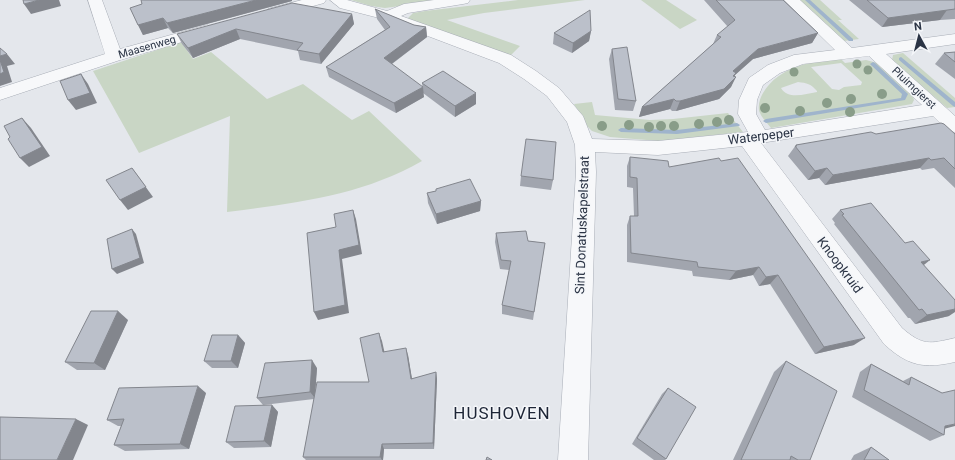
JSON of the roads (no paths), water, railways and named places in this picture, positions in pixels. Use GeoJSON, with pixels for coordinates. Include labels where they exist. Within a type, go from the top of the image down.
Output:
{"type":"FeatureCollection","features":[{"type":"Feature","properties":{"kind":"street"},"geometry":{"type":"LineString","coordinates":[[95,0],[114,56]]}},
{"type":"Feature","properties":{"kind":"street"},"geometry":{"type":"LineString","coordinates":[[260,15],[319,0]]}},
{"type":"Feature","properties":{"kind":"street","name":"Sint Donatuskapelstraat"},"geometry":{"type":"LineString","coordinates":[[337,0],[345,5],[388,16],[505,59],[553,92],[576,120],[585,144],[586,172],[573,460]]}},
{"type":"Feature","properties":{"kind":"street"},"geometry":{"type":"LineString","coordinates":[[388,16],[404,9],[463,0]]}},
{"type":"Feature","properties":{"kind":"street"},"geometry":{"type":"LineString","coordinates":[[791,0],[847,53]]}},
{"type":"Feature","properties":{"kind":"street","name":"Maasenweg"},"geometry":{"type":"LineString","coordinates":[[0,94],[114,56],[222,26]]}},
{"type":"Feature","properties":{"kind":"street","name":"Knoopkruid"},"geometry":{"type":"LineString","coordinates":[[955,39],[873,51],[800,59],[774,69],[755,82],[748,100],[747,114],[754,138],[893,336],[904,347],[917,353],[930,356],[955,350]]}},
{"type":"Feature","properties":{"kind":"street","name":"Pluimgierst"},"geometry":{"type":"LineString","coordinates":[[873,51],[955,126]]}},
{"type":"Feature","properties":{"kind":"street","name":"Waterpeper"},"geometry":{"type":"LineString","coordinates":[[585,144],[658,148],[754,138],[936,109]]}},
{"type":"Feature","properties":{"kind":"waterway"},"geometry":{"type":"LineString","coordinates":[[807,0],[851,40]]}},
{"type":"Feature","properties":{"kind":"waterway"},"geometry":{"type":"LineString","coordinates":[[901,59],[955,105]]}},
{"type":"Feature","properties":{"kind":"waterway"},"geometry":{"type":"LineString","coordinates":[[766,121],[903,99],[905,94],[873,64]]}},
{"type":"Feature","properties":{"kind":"waterway"},"geometry":{"type":"LineString","coordinates":[[621,130],[677,132],[737,125]]}},
{"type":"Feature","properties":{"kind":"district","name":"HUSHOVEN"},"geometry":{"type":"Point","coordinates":[502,413]}}]}
